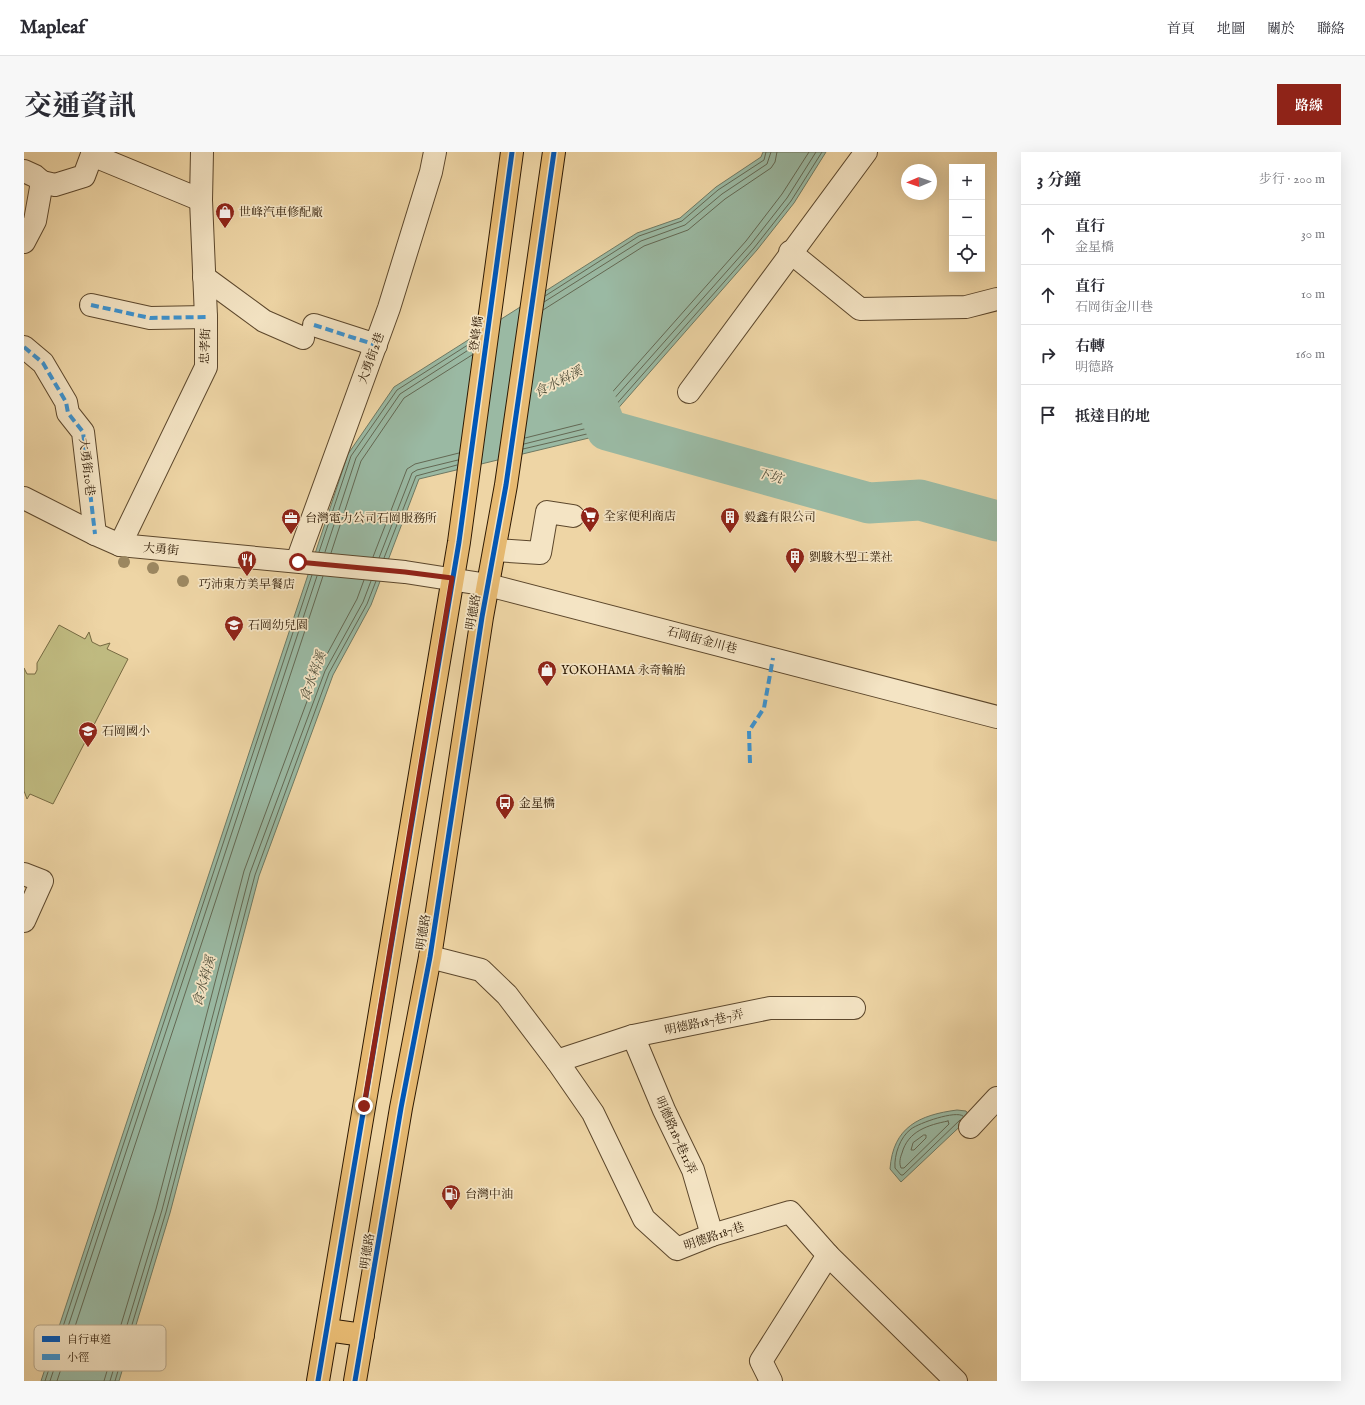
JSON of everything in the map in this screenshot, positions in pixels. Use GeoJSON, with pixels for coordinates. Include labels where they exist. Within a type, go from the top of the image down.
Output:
{"type":"FeatureCollection","features":[{"type":"Feature","properties":{"kind":"main road","name":"登峰橋"},"geometry":{"type":"LineString","coordinates":[[452,578],[465,495],[512,152]]}},
{"type":"Feature","properties":{"kind":"main road","name":"明德路"},"geometry":{"type":"LineString","coordinates":[[355,1381],[400,1108],[430,956],[488,585],[506,485],[554,152]]}},
{"type":"Feature","properties":{"kind":"main road"},"geometry":{"type":"LineString","coordinates":[[318,1381],[452,578]]}},
{"type":"Feature","properties":{"kind":"main road"},"geometry":{"type":"LineString","coordinates":[[326,1330],[363,1334]]}},
{"type":"Feature","properties":{"kind":"street","name":"忠孝街"},"geometry":{"type":"LineString","coordinates":[[120,545],[206,367],[206,317],[201,200],[202,152]]}},
{"type":"Feature","properties":{"kind":"street","name":"大勇街2巷"},"geometry":{"type":"LineString","coordinates":[[303,562],[376,345],[390,308],[429,180],[435,152]]}},
{"type":"Feature","properties":{"kind":"street"},"geometry":{"type":"LineString","coordinates":[[689,392],[790,252],[866,152]]}},
{"type":"Feature","properties":{"kind":"street"},"geometry":{"type":"LineString","coordinates":[[24,242],[35,221],[33,176],[55,185],[84,176],[92,154],[201,200]]}},
{"type":"Feature","properties":{"kind":"street"},"geometry":{"type":"LineString","coordinates":[[790,252],[860,309],[966,307],[997,299]]}},
{"type":"Feature","properties":{"kind":"street"},"geometry":{"type":"LineString","coordinates":[[204,277],[264,321],[308,332],[376,345]]}},
{"type":"Feature","properties":{"kind":"street"},"geometry":{"type":"LineString","coordinates":[[90,305],[150,318],[206,317]]}},
{"type":"Feature","properties":{"kind":"street","name":"大勇街10巷"},"geometry":{"type":"LineString","coordinates":[[24,348],[44,363],[66,402],[68,413],[83,432],[95,534]]}},
{"type":"Feature","properties":{"kind":"street","name":"大勇街"},"geometry":{"type":"LineString","coordinates":[[24,498],[120,545],[303,562]]}},
{"type":"Feature","properties":{"kind":"street"},"geometry":{"type":"LineString","coordinates":[[495,550],[540,553],[547,512],[573,516]]}},
{"type":"Feature","properties":{"kind":"street","name":"石岡街金川巷"},"geometry":{"type":"LineString","coordinates":[[303,562],[405,572],[452,578],[488,585],[997,717]]}},
{"type":"Feature","properties":{"kind":"street"},"geometry":{"type":"LineString","coordinates":[[24,874],[42,881],[24,921]]}},
{"type":"Feature","properties":{"kind":"street","name":"明德路187巷"},"geometry":{"type":"LineString","coordinates":[[430,956],[481,970],[507,995],[558,1061],[593,1113],[644,1219],[677,1249],[712,1235],[790,1212],[828,1255],[956,1381]]}},
{"type":"Feature","properties":{"kind":"street","name":"明德路187巷7弄"},"geometry":{"type":"LineString","coordinates":[[558,1061],[634,1036],[770,1008],[854,1008]]}},
{"type":"Feature","properties":{"kind":"street","name":"明德路187巷11弄"},"geometry":{"type":"LineString","coordinates":[[634,1036],[664,1110],[693,1170],[712,1235]]}},
{"type":"Feature","properties":{"kind":"street"},"geometry":{"type":"LineString","coordinates":[[970,1127],[997,1098]]}},
{"type":"Feature","properties":{"kind":"street"},"geometry":{"type":"LineString","coordinates":[[771,1381],[761,1361],[828,1255]]}},
{"type":"Feature","properties":{"kind":"shaded area"},"geometry":{"type":"Polygon","coordinates":[[[59,625],[85,639],[89,632],[92,642],[100,646],[110,643],[107,649],[128,659],[53,804],[30,794],[27,799],[24,791],[24,668],[27,674],[35,674],[37,670],[37,663],[59,625]]]}},
{"type":"Feature","properties":{"kind":"water","name":"食水嵙溪"},"geometry":{"type":"Polygon","coordinates":[[[763,152],[826,152],[794,203],[757,250],[593,437],[419,479],[371,605],[333,675],[259,876],[170,1213],[136,1325],[60,1325],[348,454],[394,387],[637,233],[680,218],[716,187],[761,157],[763,152]]]}},
{"type":"Feature","properties":{"kind":"water"},"geometry":{"type":"Polygon","coordinates":[[[957,1110],[966,1111],[970,1117],[901,1182],[890,1169],[896,1143],[902,1133],[910,1126],[931,1115],[957,1110]]]}},
{"type":"Feature","properties":{"kind":"water"},"geometry":{"type":"Polygon","coordinates":[[[44,1371],[122,1371],[119,1381],[41,1381],[44,1371]]]}},
{"type":"Feature","properties":{"kind":"waterway","name":"下坑"},"geometry":{"type":"LineString","coordinates":[[583,371],[607,430],[869,503],[920,500],[997,521]]}},
{"type":"Feature","properties":{"kind":"marked path"},"geometry":{"type":"LineString","coordinates":[[91,305],[150,318],[206,317]]}},
{"type":"Feature","properties":{"kind":"marked path"},"geometry":{"type":"LineString","coordinates":[[314,325],[376,345]]}},
{"type":"Feature","properties":{"kind":"marked path"},"geometry":{"type":"LineString","coordinates":[[24,347],[43,363],[66,402],[68,413],[83,432],[95,534]]}},
{"type":"Feature","properties":{"kind":"marked path"},"geometry":{"type":"LineString","coordinates":[[750,763],[749,731],[764,708],[773,658]]}},
{"type":"Feature","properties":{"kind":"cycle path"},"geometry":{"type":"LineString","coordinates":[[318,1381],[459,542],[512,152]]}},
{"type":"Feature","properties":{"kind":"cycle path"},"geometry":{"type":"LineString","coordinates":[[355,1381],[401,1108],[430,957],[482,617],[506,485],[554,152]]}},
{"type":"Feature","properties":{"kind":"place","name":"世峰汽車修配廠"},"geometry":{"type":"Point","coordinates":[225,229]}},
{"type":"Feature","properties":{"kind":"place","name":"全家便利商店"},"geometry":{"type":"Point","coordinates":[590,533]}},
{"type":"Feature","properties":{"kind":"place","name":"毅鑫有限公司"},"geometry":{"type":"Point","coordinates":[730,534]}},
{"type":"Feature","properties":{"kind":"place","name":"台灣電力公司石岡服務所"},"geometry":{"type":"Point","coordinates":[291,535]}},
{"type":"Feature","properties":{"kind":"place","name":"劉駿木型工業社"},"geometry":{"type":"Point","coordinates":[795,574]}},
{"type":"Feature","properties":{"kind":"place","name":"巧沛東方美早餐店"},"geometry":{"type":"Point","coordinates":[247,577]}},
{"type":"Feature","properties":{"kind":"place","name":"石岡幼兒園"},"geometry":{"type":"Point","coordinates":[234,642]}},
{"type":"Feature","properties":{"kind":"place","name":"YOKOHAMA 永奇輪胎"},"geometry":{"type":"Point","coordinates":[547,687]}},
{"type":"Feature","properties":{"kind":"place","name":"石岡國小"},"geometry":{"type":"Point","coordinates":[88,748]}},
{"type":"Feature","properties":{"kind":"place","name":"金星橋"},"geometry":{"type":"Point","coordinates":[505,820]}},
{"type":"Feature","properties":{"kind":"place","name":"台灣中油"},"geometry":{"type":"Point","coordinates":[451,1211]}},
{"type":"Feature","properties":{"kind":"route"},"geometry":{"type":"LineString","coordinates":[[298,562],[452,578],[364,1106]]}}]}
